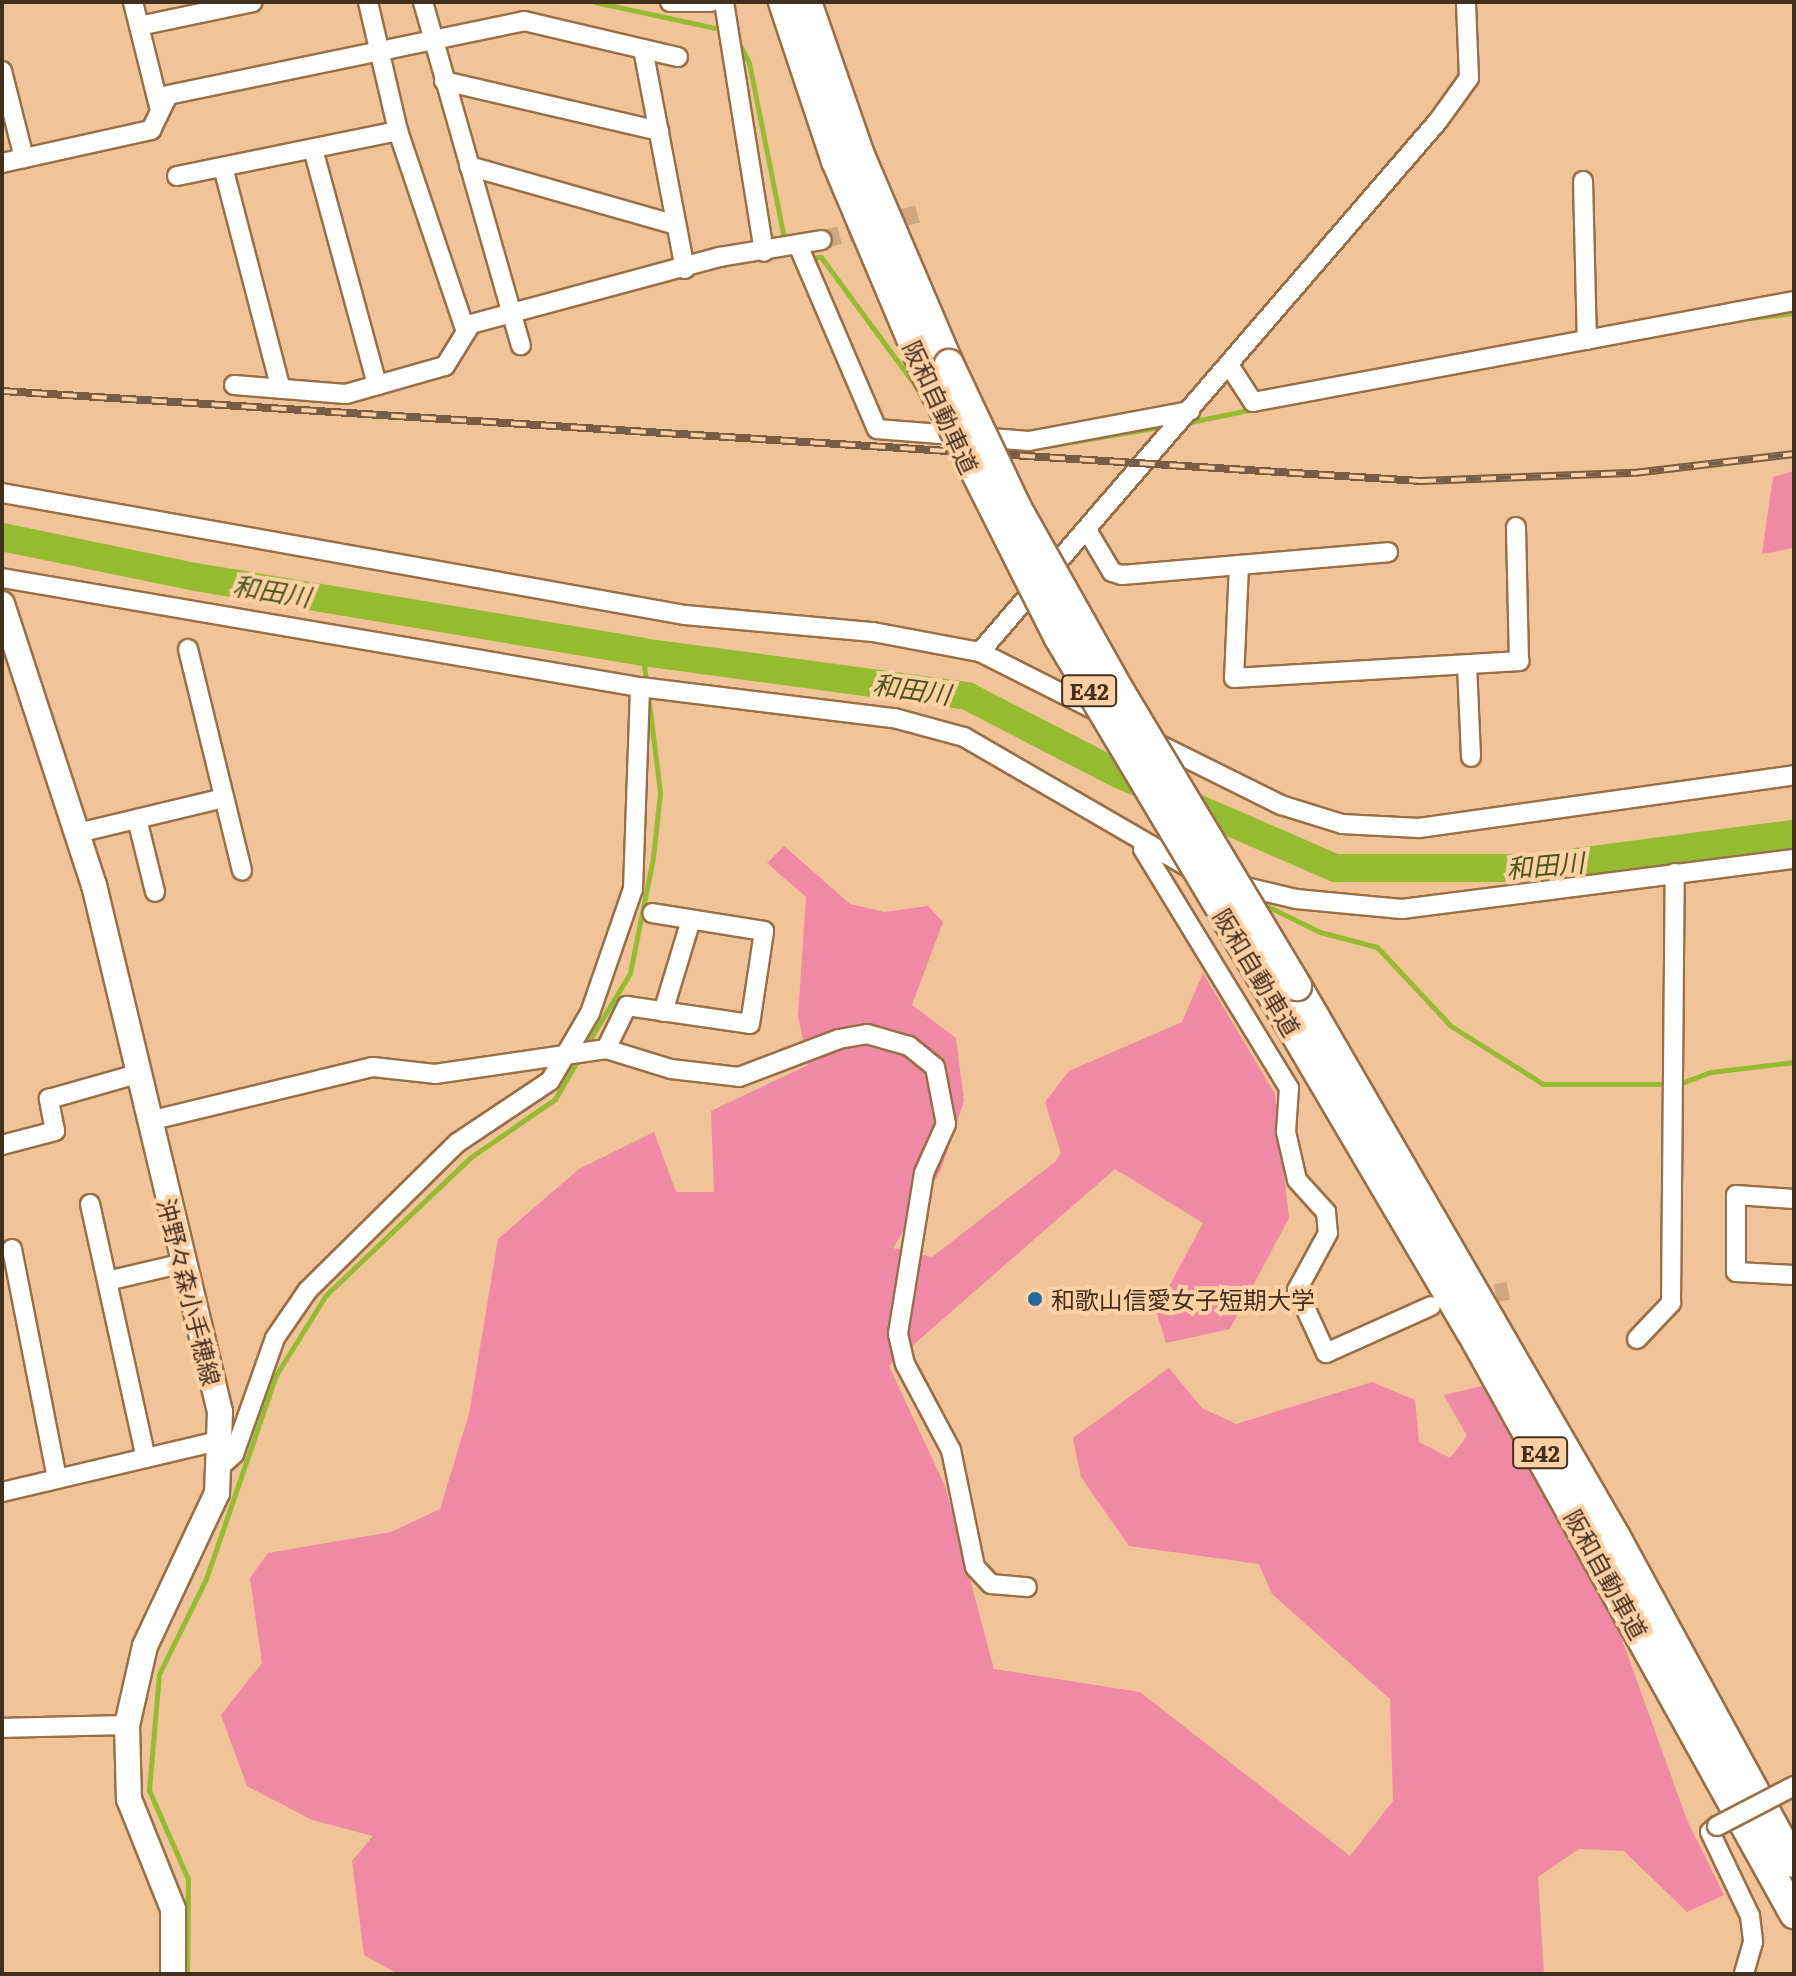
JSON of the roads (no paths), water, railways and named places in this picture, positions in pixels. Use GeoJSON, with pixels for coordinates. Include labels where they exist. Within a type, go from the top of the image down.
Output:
{"type":"FeatureCollection","features":[{"type":"Feature","properties":{"kind":"highway","name":"阪和自動車道"},"geometry":{"type":"LineString","coordinates":[[783,2],[836,161],[937,368],[1286,992],[1794,1914]]}},
{"type":"Feature","properties":{"kind":"highway","name":"阪和自動車道"},"geometry":{"type":"LineString","coordinates":[[807,2],[937,368]]}},
{"type":"Feature","properties":{"kind":"highway","name":"阪和自動車道"},"geometry":{"type":"LineString","coordinates":[[1286,992],[1616,1537],[1794,1863]]}},
{"type":"Feature","properties":{"kind":"main road","name":"沖野々森小手穂線"},"geometry":{"type":"LineString","coordinates":[[2,604],[78,833],[184,1263],[223,1452],[217,1493],[136,1671],[127,1725],[129,1799],[173,1909],[173,1974]]}},
{"type":"Feature","properties":{"kind":"street"},"geometry":{"type":"LineString","coordinates":[[133,2],[160,110]]}},
{"type":"Feature","properties":{"kind":"street"},"geometry":{"type":"LineString","coordinates":[[139,26],[253,2]]}},
{"type":"Feature","properties":{"kind":"street"},"geometry":{"type":"LineString","coordinates":[[368,2],[398,131],[466,332]]}},
{"type":"Feature","properties":{"kind":"street"},"geometry":{"type":"LineString","coordinates":[[423,2],[521,345]]}},
{"type":"Feature","properties":{"kind":"street"},"geometry":{"type":"LineString","coordinates":[[670,2],[711,2]]}},
{"type":"Feature","properties":{"kind":"street"},"geometry":{"type":"LineString","coordinates":[[724,2],[764,252]]}},
{"type":"Feature","properties":{"kind":"street"},"geometry":{"type":"LineString","coordinates":[[980,652],[1190,411],[1469,78],[1466,2]]}},
{"type":"Feature","properties":{"kind":"street"},"geometry":{"type":"LineString","coordinates":[[2,163],[151,130],[168,95],[524,21],[678,57]]}},
{"type":"Feature","properties":{"kind":"street"},"geometry":{"type":"LineString","coordinates":[[643,49],[685,269]]}},
{"type":"Feature","properties":{"kind":"street"},"geometry":{"type":"LineString","coordinates":[[2,71],[24,158]]}},
{"type":"Feature","properties":{"kind":"street"},"geometry":{"type":"LineString","coordinates":[[444,81],[659,131]]}},
{"type":"Feature","properties":{"kind":"street"},"geometry":{"type":"LineString","coordinates":[[177,176],[398,131]]}},
{"type":"Feature","properties":{"kind":"street"},"geometry":{"type":"LineString","coordinates":[[313,149],[377,385]]}},
{"type":"Feature","properties":{"kind":"street"},"geometry":{"type":"LineString","coordinates":[[469,166],[676,225]]}},
{"type":"Feature","properties":{"kind":"street"},"geometry":{"type":"LineString","coordinates":[[223,167],[281,389]]}},
{"type":"Feature","properties":{"kind":"street"},"geometry":{"type":"LineString","coordinates":[[1583,181],[1587,340]]}},
{"type":"Feature","properties":{"kind":"street"},"geometry":{"type":"LineString","coordinates":[[234,385],[346,394],[445,366],[466,332],[511,312],[685,269],[822,240]]}},
{"type":"Feature","properties":{"kind":"street"},"geometry":{"type":"LineString","coordinates":[[798,245],[877,429],[1029,441],[1190,411]]}},
{"type":"Feature","properties":{"kind":"street"},"geometry":{"type":"LineString","coordinates":[[1229,365],[1253,402],[1794,301]]}},
{"type":"Feature","properties":{"kind":"street"},"geometry":{"type":"LineString","coordinates":[[2,493],[685,615],[873,632],[980,652],[1208,771],[1342,824],[1419,828],[1794,775]]}},
{"type":"Feature","properties":{"kind":"street"},"geometry":{"type":"LineString","coordinates":[[1239,565],[1234,678],[1519,661],[1516,527]]}},
{"type":"Feature","properties":{"kind":"street"},"geometry":{"type":"LineString","coordinates":[[1087,530],[1112,572],[1122,575],[1388,552]]}},
{"type":"Feature","properties":{"kind":"street"},"geometry":{"type":"LineString","coordinates":[[2,578],[640,687],[894,718],[964,737],[1136,841],[1210,878],[1296,899],[1402,909],[1794,859]]}},
{"type":"Feature","properties":{"kind":"street"},"geometry":{"type":"LineString","coordinates":[[188,649],[242,871]]}},
{"type":"Feature","properties":{"kind":"street"},"geometry":{"type":"LineString","coordinates":[[1467,665],[1471,757]]}},
{"type":"Feature","properties":{"kind":"street"},"geometry":{"type":"LineString","coordinates":[[2,1492],[146,1458],[223,1452],[234,1454],[275,1338],[308,1290],[457,1143],[550,1081],[569,1051],[633,889],[640,687]]}},
{"type":"Feature","properties":{"kind":"street"},"geometry":{"type":"LineString","coordinates":[[78,833],[224,798]]}},
{"type":"Feature","properties":{"kind":"street"},"geometry":{"type":"LineString","coordinates":[[137,819],[155,892]]}},
{"type":"Feature","properties":{"kind":"street"},"geometry":{"type":"LineString","coordinates":[[1136,841],[1166,877],[1289,1088],[1286,1132],[1297,1180],[1326,1212],[1328,1233],[1297,1290],[1326,1353],[1431,1306]]}},
{"type":"Feature","properties":{"kind":"street"},"geometry":{"type":"LineString","coordinates":[[1637,1339],[1671,1303],[1675,873]]}},
{"type":"Feature","properties":{"kind":"street"},"geometry":{"type":"LineString","coordinates":[[606,1049],[627,1006],[750,1024],[764,931],[652,913]]}},
{"type":"Feature","properties":{"kind":"street"},"geometry":{"type":"LineString","coordinates":[[663,1012],[691,920]]}},
{"type":"Feature","properties":{"kind":"street"},"geometry":{"type":"LineString","coordinates":[[149,1121],[373,1067],[435,1074],[569,1051],[606,1049],[671,1069],[739,1077],[867,1034],[909,1046],[935,1067],[946,1124],[924,1173],[898,1334],[905,1364],[951,1450],[975,1567],[991,1584],[1027,1587]]}},
{"type":"Feature","properties":{"kind":"street"},"geometry":{"type":"LineString","coordinates":[[2,1145],[55,1131],[49,1099],[137,1074]]}},
{"type":"Feature","properties":{"kind":"street"},"geometry":{"type":"LineString","coordinates":[[1794,1199],[1736,1195],[1736,1272],[1794,1275]]}},
{"type":"Feature","properties":{"kind":"street"},"geometry":{"type":"LineString","coordinates":[[90,1204],[146,1458]]}},
{"type":"Feature","properties":{"kind":"street"},"geometry":{"type":"LineString","coordinates":[[12,1249],[9,1274],[57,1479]]}},
{"type":"Feature","properties":{"kind":"street"},"geometry":{"type":"LineString","coordinates":[[107,1281],[184,1263]]}},
{"type":"Feature","properties":{"kind":"street"},"geometry":{"type":"LineString","coordinates":[[2,1728],[127,1725]]}},
{"type":"Feature","properties":{"kind":"street"},"geometry":{"type":"LineString","coordinates":[[1744,1974],[1753,1942],[1750,1916],[1710,1832],[1794,1786]]}},
{"type":"Feature","properties":{"kind":"waterway"},"geometry":{"type":"LineString","coordinates":[[595,2],[725,30]]}},
{"type":"Feature","properties":{"kind":"waterway"},"geometry":{"type":"LineString","coordinates":[[737,40],[749,63],[785,243]]}},
{"type":"Feature","properties":{"kind":"waterway"},"geometry":{"type":"LineString","coordinates":[[807,258],[821,257],[921,393]]}},
{"type":"Feature","properties":{"kind":"waterway"},"geometry":{"type":"LineString","coordinates":[[1751,318],[1794,313]]}},
{"type":"Feature","properties":{"kind":"waterway"},"geometry":{"type":"LineString","coordinates":[[1185,423],[1254,409]]}},
{"type":"Feature","properties":{"kind":"waterway"},"geometry":{"type":"LineString","coordinates":[[1047,446],[1167,426]]}},
{"type":"Feature","properties":{"kind":"waterway"},"geometry":{"type":"LineString","coordinates":[[999,452],[1025,449]]}},
{"type":"Feature","properties":{"kind":"waterway","name":"和田川"},"geometry":{"type":"LineString","coordinates":[[2,537],[196,577],[642,652],[967,696],[1116,773],[1336,868],[1531,868],[1794,834]]}},
{"type":"Feature","properties":{"kind":"waterway"},"geometry":{"type":"LineString","coordinates":[[642,652],[646,682]]}},
{"type":"Feature","properties":{"kind":"waterway"},"geometry":{"type":"LineString","coordinates":[[586,1046],[630,973],[653,858],[660,792],[648,696]]}},
{"type":"Feature","properties":{"kind":"waterway"},"geometry":{"type":"LineString","coordinates":[[1259,902],[1320,932],[1377,947],[1451,1026],[1543,1084],[1669,1084]]}},
{"type":"Feature","properties":{"kind":"waterway"},"geometry":{"type":"LineString","coordinates":[[187,1974],[188,1879],[149,1790],[159,1674],[206,1579],[276,1375],[326,1295],[471,1157],[555,1099],[579,1058]]}},
{"type":"Feature","properties":{"kind":"waterway"},"geometry":{"type":"LineString","coordinates":[[1679,1084],[1711,1072],[1794,1062]]}},
{"type":"Feature","properties":{"kind":"tunnel"},"geometry":{"type":"LineString","coordinates":[[822,240],[924,212]]}},
{"type":"Feature","properties":{"kind":"tunnel"},"geometry":{"type":"LineString","coordinates":[[1469,1299],[1508,1291]]}},
{"type":"Feature","properties":{"kind":"railway"},"geometry":{"type":"LineString","coordinates":[[2,391],[1421,481],[1634,473],[1794,454]]}},
{"type":"Feature","properties":{"kind":"place","name":"和歌山信愛女子短期大学"},"geometry":{"type":"Point","coordinates":[1035,1299]}}]}
